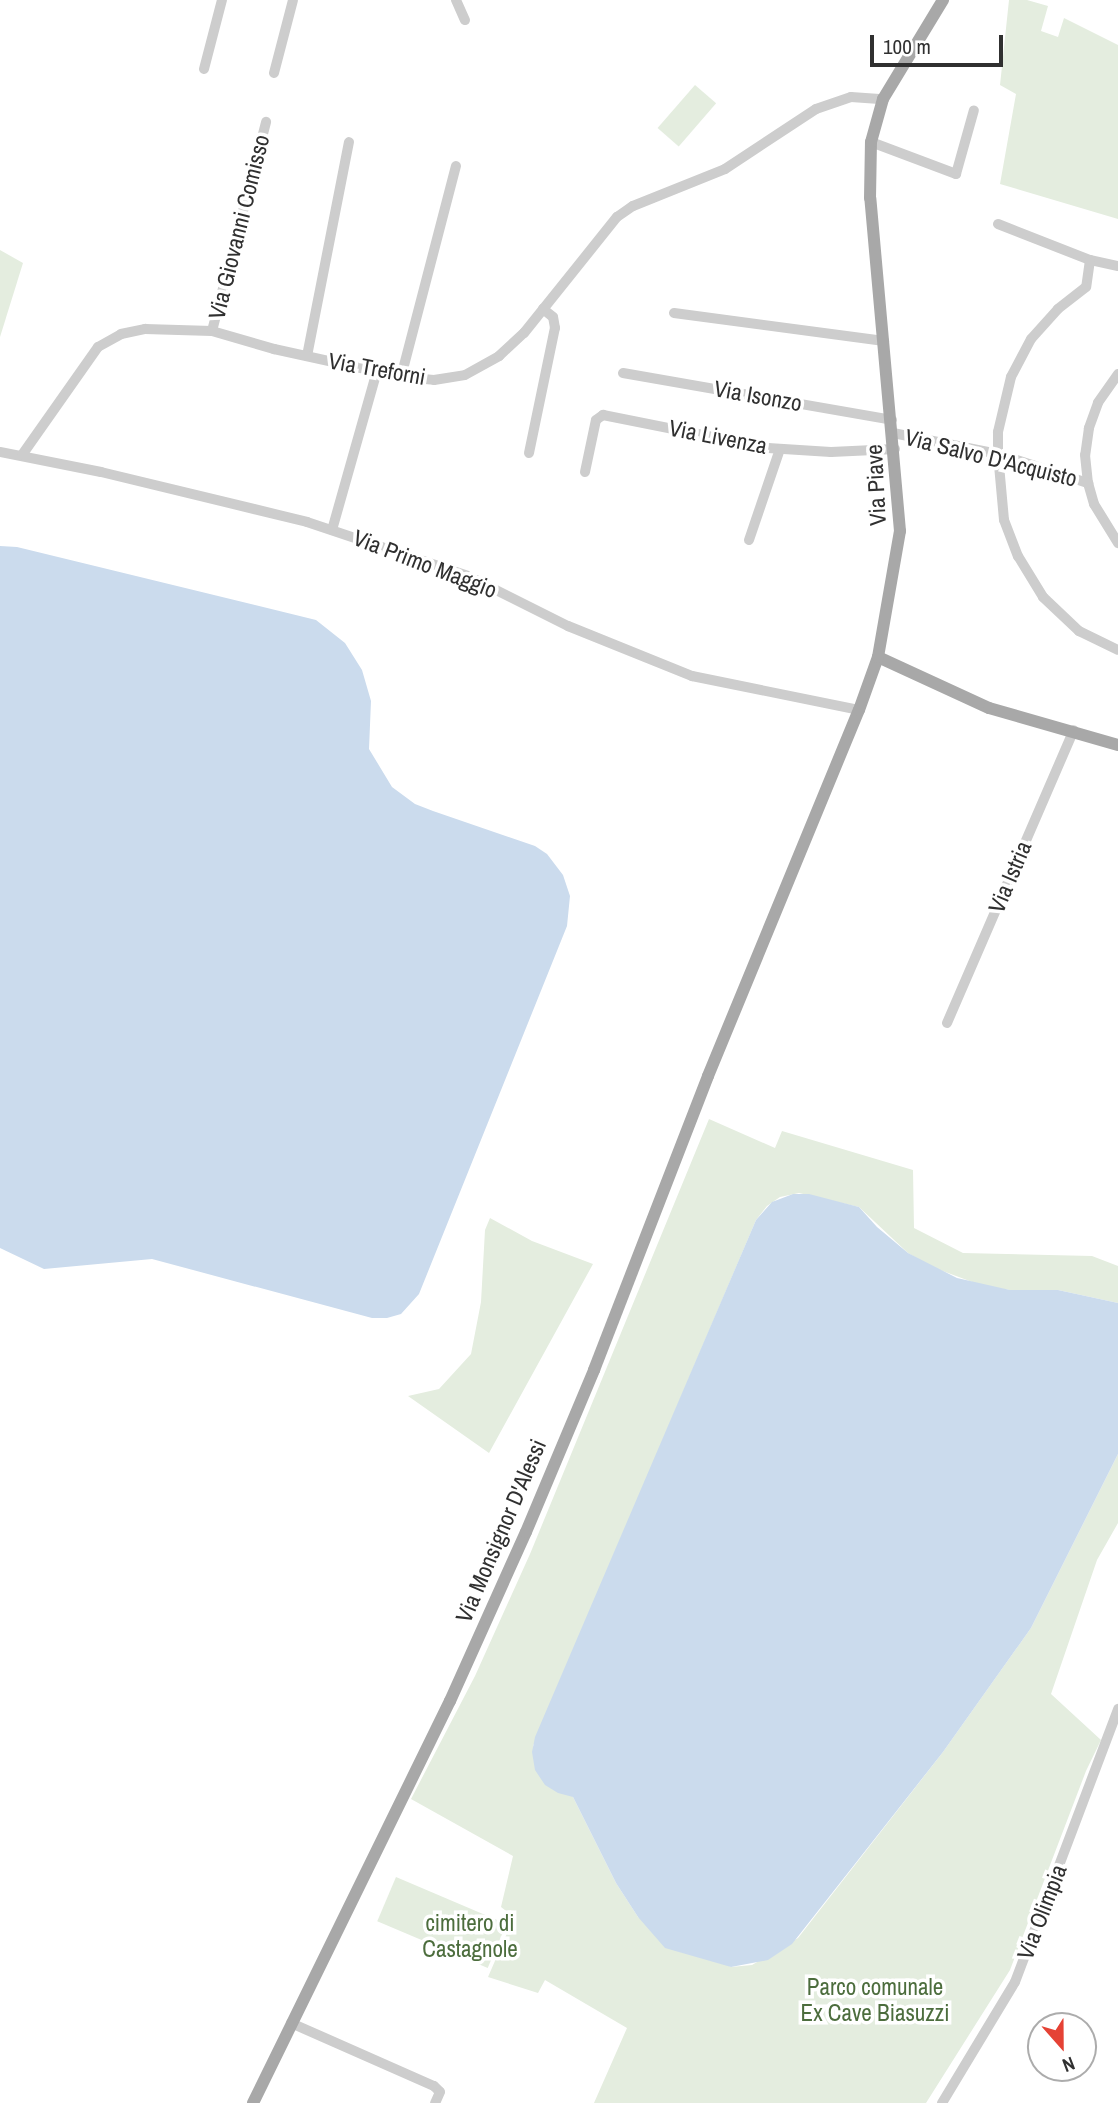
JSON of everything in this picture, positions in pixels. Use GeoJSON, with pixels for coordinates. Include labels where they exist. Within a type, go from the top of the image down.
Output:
{"type":"FeatureCollection","features":[{"type":"Feature","properties":{"kind":"main road","name":"Via Piave"},"geometry":{"type":"LineString","coordinates":[[755,961],[859,710],[878,657],[900,531],[895,449],[870,198],[871,142],[883,99],[943,0]]}},
{"type":"Feature","properties":{"kind":"main road"},"geometry":{"type":"LineString","coordinates":[[878,657],[989,708],[1074,730],[1118,745]]}},
{"type":"Feature","properties":{"kind":"main road","name":"Via Monsignor D'Alessi"},"geometry":{"type":"LineString","coordinates":[[253,2103],[450,1701],[526,1532],[594,1370],[755,961]]}},
{"type":"Feature","properties":{"kind":"street"},"geometry":{"type":"LineString","coordinates":[[204,69],[222,0]]}},
{"type":"Feature","properties":{"kind":"street"},"geometry":{"type":"LineString","coordinates":[[274,74],[293,0]]}},
{"type":"Feature","properties":{"kind":"street"},"geometry":{"type":"LineString","coordinates":[[456,0],[465,20]]}},
{"type":"Feature","properties":{"kind":"street","name":"Via Treforni"},"geometry":{"type":"LineString","coordinates":[[22,455],[90,356],[106,341],[145,329],[212,331],[401,377],[447,380],[482,367],[512,345],[617,217],[633,206],[725,169],[816,109],[851,97],[883,99]]}},
{"type":"Feature","properties":{"kind":"street"},"geometry":{"type":"LineString","coordinates":[[871,142],[956,174],[974,110]]}},
{"type":"Feature","properties":{"kind":"street","name":"Via Giovanni Comisso"},"geometry":{"type":"LineString","coordinates":[[212,331],[266,122]]}},
{"type":"Feature","properties":{"kind":"street"},"geometry":{"type":"LineString","coordinates":[[307,356],[349,142]]}},
{"type":"Feature","properties":{"kind":"street"},"geometry":{"type":"LineString","coordinates":[[401,377],[456,166]]}},
{"type":"Feature","properties":{"kind":"street"},"geometry":{"type":"LineString","coordinates":[[998,224],[1090,260],[1118,266]]}},
{"type":"Feature","properties":{"kind":"street"},"geometry":{"type":"LineString","coordinates":[[1090,260],[1086,287],[1058,309],[1031,339],[1011,377],[998,432],[998,454],[1004,520],[1018,556],[1043,597],[1079,631],[1118,650]]}},
{"type":"Feature","properties":{"kind":"street"},"geometry":{"type":"LineString","coordinates":[[529,453],[555,328],[553,317],[543,309]]}},
{"type":"Feature","properties":{"kind":"street"},"geometry":{"type":"LineString","coordinates":[[674,313],[884,341]]}},
{"type":"Feature","properties":{"kind":"street"},"geometry":{"type":"LineString","coordinates":[[332,530],[377,371]]}},
{"type":"Feature","properties":{"kind":"street","name":"Via Isonzo"},"geometry":{"type":"LineString","coordinates":[[623,373],[893,427]]}},
{"type":"Feature","properties":{"kind":"street"},"geometry":{"type":"LineString","coordinates":[[1118,374],[1098,402],[1089,428],[1085,456],[1088,483],[1104,525],[1118,543]]}},
{"type":"Feature","properties":{"kind":"street","name":"Via Livenza"},"geometry":{"type":"LineString","coordinates":[[585,472],[596,420],[603,415],[779,449],[831,452],[895,449]]}},
{"type":"Feature","properties":{"kind":"street","name":"Via Salvo D'Acquisto"},"geometry":{"type":"LineString","coordinates":[[893,427],[998,454],[1088,483]]}},
{"type":"Feature","properties":{"kind":"street"},"geometry":{"type":"LineString","coordinates":[[750,540],[779,449]]}},
{"type":"Feature","properties":{"kind":"street"},"geometry":{"type":"LineString","coordinates":[[0,452],[22,455]]}},
{"type":"Feature","properties":{"kind":"street","name":"Via Primo Maggio"},"geometry":{"type":"LineString","coordinates":[[22,455],[332,530],[468,576],[568,626],[692,676],[859,710]]}},
{"type":"Feature","properties":{"kind":"street","name":"Via Istria"},"geometry":{"type":"LineString","coordinates":[[947,1023],[1074,730]]}},
{"type":"Feature","properties":{"kind":"street","name":"Via Olimpia"},"geometry":{"type":"LineString","coordinates":[[942,2103],[1015,1982],[1118,1709]]}},
{"type":"Feature","properties":{"kind":"street"},"geometry":{"type":"LineString","coordinates":[[291,2024],[434,2086],[440,2092],[435,2103]]}},
{"type":"Feature","properties":{"kind":"green space"},"geometry":{"type":"Polygon","coordinates":[[[1009,0],[1027,0],[1048,6],[1041,31],[1058,37],[1064,18],[1118,45],[1118,219],[1000,184],[1016,94],[1000,85],[1009,0]]]}},
{"type":"Feature","properties":{"kind":"green space"},"geometry":{"type":"Polygon","coordinates":[[[695,85],[716,103],[679,146],[658,128],[695,85]]]}},
{"type":"Feature","properties":{"kind":"green space"},"geometry":{"type":"Polygon","coordinates":[[[0,250],[23,263],[0,337],[0,250]]]}},
{"type":"Feature","properties":{"kind":"green space","name":"Parco comunale Ex Cave Biasuzzi"},"geometry":{"type":"Polygon","coordinates":[[[709,1119],[775,1148],[782,1131],[913,1170],[914,1228],[963,1253],[1092,1256],[1118,1266],[1118,1303],[1058,1290],[1010,1290],[983,1286],[932,1267],[908,1253],[859,1207],[799,1193],[780,1197],[767,1206],[756,1220],[533,1746],[573,1797],[616,1883],[638,1917],[731,1967],[752,1965],[798,1938],[943,1752],[1031,1628],[1118,1454],[1118,1523],[1097,1560],[1051,1694],[1101,1740],[1086,1771],[1010,1970],[926,2103],[594,2103],[627,2028],[545,1980],[538,1993],[488,1977],[514,1917],[501,1907],[513,1856],[411,1799],[475,1676],[530,1554],[709,1119]]]}},
{"type":"Feature","properties":{"kind":"green space"},"geometry":{"type":"Polygon","coordinates":[[[490,1218],[532,1241],[593,1264],[489,1453],[408,1396],[439,1389],[471,1354],[481,1302],[485,1230],[490,1218]]]}},
{"type":"Feature","properties":{"kind":"green space","name":"cimitero di Castagnole"},"geometry":{"type":"Polygon","coordinates":[[[396,1877],[506,1924],[488,1968],[377,1921],[396,1877]]]}},
{"type":"Feature","properties":{"kind":"water"},"geometry":{"type":"Polygon","coordinates":[[[0,546],[17,547],[316,620],[345,643],[362,670],[371,701],[369,749],[392,787],[415,804],[535,846],[547,854],[563,875],[570,896],[567,926],[419,1294],[401,1314],[372,1318],[152,1259],[44,1269],[0,1248],[0,546]]]}},
{"type":"Feature","properties":{"kind":"water"},"geometry":{"type":"Polygon","coordinates":[[[793,1194],[809,1194],[859,1207],[877,1227],[908,1253],[957,1278],[1010,1290],[1058,1290],[1118,1303],[1118,1454],[1031,1628],[943,1752],[792,1944],[768,1960],[731,1967],[665,1948],[638,1917],[616,1883],[573,1797],[558,1793],[545,1785],[535,1770],[532,1752],[535,1737],[756,1220],[772,1202],[793,1194]]]}}]}
